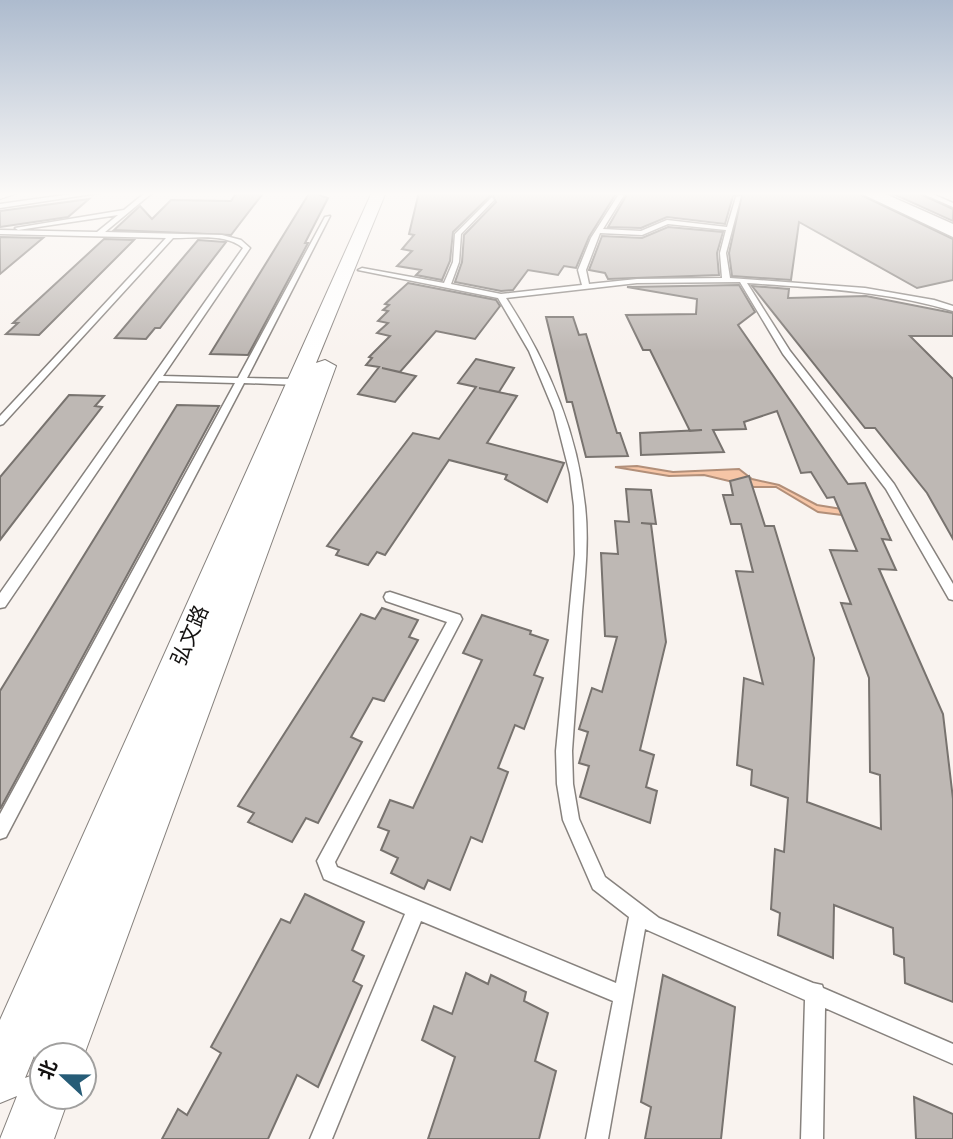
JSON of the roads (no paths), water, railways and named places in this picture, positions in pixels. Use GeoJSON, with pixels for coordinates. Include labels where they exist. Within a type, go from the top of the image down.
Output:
{"type":"FeatureCollection","features":[{"type":"Feature","properties":{"kind":"street","name":"弘文路"},"geometry":{"type":"LineString","coordinates":[[0,1078],[356,245]]}},
{"type":"Feature","properties":{"kind":"street","name":"弘文路"},"geometry":{"type":"LineString","coordinates":[[64,1041],[372,245]]}},
{"type":"Feature","properties":{"kind":"street"},"geometry":{"type":"LineString","coordinates":[[27,1139],[38,1111]]}},
{"type":"Feature","properties":{"kind":"lane"},"geometry":{"type":"LineString","coordinates":[[0,422],[163,245]]}},
{"type":"Feature","properties":{"kind":"lane"},"geometry":{"type":"LineString","coordinates":[[0,603],[247,248],[244,245]]}},
{"type":"Feature","properties":{"kind":"lane"},"geometry":{"type":"LineString","coordinates":[[0,831],[313,245]]}},
{"type":"Feature","properties":{"kind":"lane"},"geometry":{"type":"LineString","coordinates":[[447,286],[456,262],[457,245]]}},
{"type":"Feature","properties":{"kind":"lane"},"geometry":{"type":"LineString","coordinates":[[586,287],[582,270],[593,245]]}},
{"type":"Feature","properties":{"kind":"lane"},"geometry":{"type":"LineString","coordinates":[[726,245],[722,260],[726,279]]}},
{"type":"Feature","properties":{"kind":"lane"},"geometry":{"type":"LineString","coordinates":[[362,270],[501,296],[637,281],[726,279],[865,290],[934,302],[953,309]]}},
{"type":"Feature","properties":{"kind":"lane"},"geometry":{"type":"LineString","coordinates":[[742,280],[780,343],[890,487],[953,595]]}},
{"type":"Feature","properties":{"kind":"lane"},"geometry":{"type":"LineString","coordinates":[[501,296],[520,327],[558,410],[567,440],[578,502],[582,537],[564,751],[565,784],[571,820],[600,883],[653,924],[953,1054]]}},
{"type":"Feature","properties":{"kind":"lane"},"geometry":{"type":"LineString","coordinates":[[156,378],[298,382]]}},
{"type":"Feature","properties":{"kind":"lane"},"geometry":{"type":"LineString","coordinates":[[390,597],[455,619],[326,861],[330,873],[624,996]]}},
{"type":"Feature","properties":{"kind":"lane"},"geometry":{"type":"LineString","coordinates":[[321,1139],[416,911]]}},
{"type":"Feature","properties":{"kind":"lane"},"geometry":{"type":"LineString","coordinates":[[597,1139],[639,913]]}},
{"type":"Feature","properties":{"kind":"lane"},"geometry":{"type":"LineString","coordinates":[[812,1139],[815,992]]}}]}
